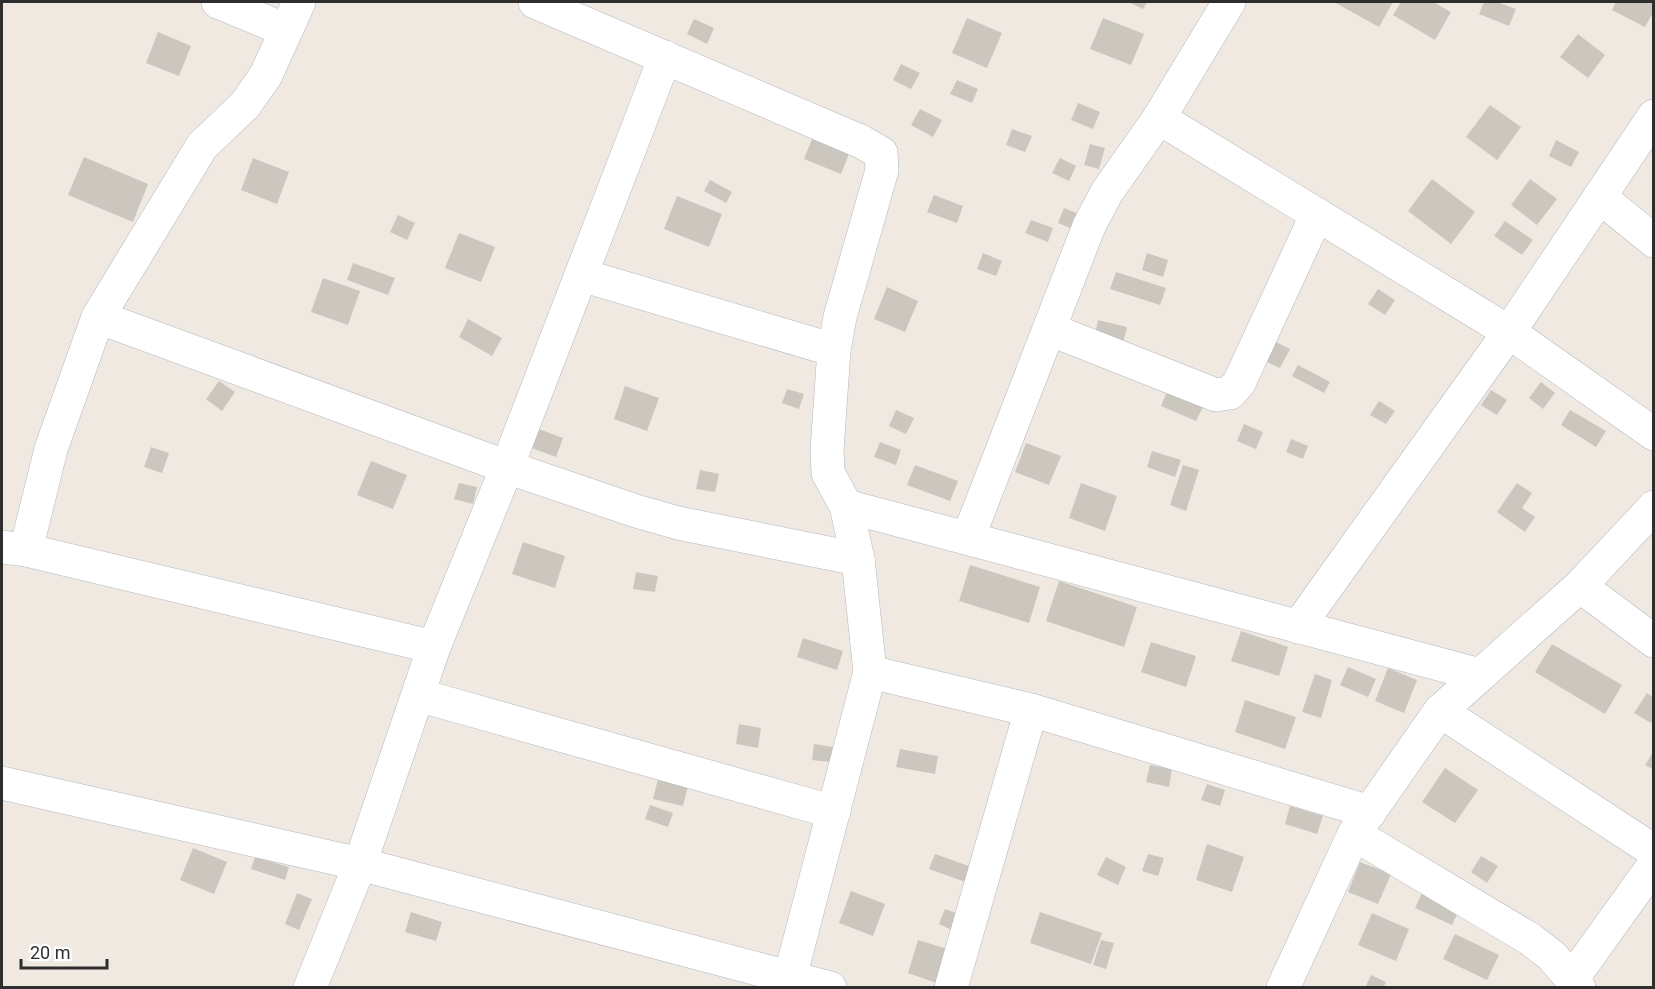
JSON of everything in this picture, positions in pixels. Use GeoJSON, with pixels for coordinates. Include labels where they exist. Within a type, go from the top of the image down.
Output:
{"type":"FeatureCollection","features":[{"type":"Feature","properties":{"kind":"street"},"geometry":{"type":"LineString","coordinates":[[218,2],[292,16],[266,75],[245,105],[202,146],[98,317],[14,549],[434,646]]}},
{"type":"Feature","properties":{"kind":"street"},"geometry":{"type":"LineString","coordinates":[[2,783],[360,864],[812,984],[834,812],[870,672],[858,559],[846,506],[828,473],[827,450],[834,350],[840,317],[882,170],[881,153],[862,142],[535,2]]}},
{"type":"Feature","properties":{"kind":"street"},"geometry":{"type":"LineString","coordinates":[[968,538],[1089,226],[1107,192],[1159,118],[1229,2]]}},
{"type":"Feature","properties":{"kind":"street"},"geometry":{"type":"LineString","coordinates":[[310,987],[360,864],[434,646],[507,467],[665,57]]}},
{"type":"Feature","properties":{"kind":"street"},"geometry":{"type":"LineString","coordinates":[[1298,627],[1509,332],[1653,116]]}},
{"type":"Feature","properties":{"kind":"street"},"geometry":{"type":"LineString","coordinates":[[1159,118],[1509,332],[1653,434]]}},
{"type":"Feature","properties":{"kind":"street"},"geometry":{"type":"LineString","coordinates":[[1600,196],[1653,240]]}},
{"type":"Feature","properties":{"kind":"street"},"geometry":{"type":"LineString","coordinates":[[1049,329],[1216,395],[1230,393],[1239,383],[1317,214]]}},
{"type":"Feature","properties":{"kind":"street"},"geometry":{"type":"LineString","coordinates":[[581,275],[834,350]]}},
{"type":"Feature","properties":{"kind":"street"},"geometry":{"type":"LineString","coordinates":[[98,317],[507,467],[636,511],[678,523],[858,559]]}},
{"type":"Feature","properties":{"kind":"street"},"geometry":{"type":"LineString","coordinates":[[846,506],[1480,675]]}},
{"type":"Feature","properties":{"kind":"street"},"geometry":{"type":"LineString","coordinates":[[1283,987],[1362,823],[1440,711],[1580,586],[1653,507]]}},
{"type":"Feature","properties":{"kind":"street"},"geometry":{"type":"LineString","coordinates":[[1580,586],[1653,642]]}},
{"type":"Feature","properties":{"kind":"street"},"geometry":{"type":"LineString","coordinates":[[870,672],[1031,710],[1362,823],[1530,939],[1552,956],[1575,983],[1653,865]]}},
{"type":"Feature","properties":{"kind":"street"},"geometry":{"type":"LineString","coordinates":[[418,694],[834,812]]}},
{"type":"Feature","properties":{"kind":"street"},"geometry":{"type":"LineString","coordinates":[[951,987],[1031,710]]}},
{"type":"Feature","properties":{"kind":"street"},"geometry":{"type":"LineString","coordinates":[[1440,711],[1653,851]]}},
{"type":"Feature","properties":{"kind":"building"},"geometry":{"type":"Polygon","coordinates":[[[1128,2],[1147,2],[1143,9],[1128,2]]]}},
{"type":"Feature","properties":{"kind":"building"},"geometry":{"type":"Polygon","coordinates":[[[1334,2],[1393,2],[1379,27],[1334,2]]]}},
{"type":"Feature","properties":{"kind":"building"},"geometry":{"type":"Polygon","coordinates":[[[1401,2],[1433,2],[1451,12],[1435,40],[1393,15],[1401,2]]]}},
{"type":"Feature","properties":{"kind":"building"},"geometry":{"type":"Polygon","coordinates":[[[1484,2],[1497,2],[1516,9],[1509,26],[1479,14],[1484,2]]]}},
{"type":"Feature","properties":{"kind":"building"},"geometry":{"type":"Polygon","coordinates":[[[1616,2],[1654,2],[1654,11],[1645,27],[1612,10],[1616,2]]]}},
{"type":"Feature","properties":{"kind":"building"},"geometry":{"type":"Polygon","coordinates":[[[967,18],[1002,33],[987,68],[952,53],[967,18]]]}},
{"type":"Feature","properties":{"kind":"building"},"geometry":{"type":"Polygon","coordinates":[[[1103,18],[1144,34],[1131,65],[1090,49],[1103,18]]]}},
{"type":"Feature","properties":{"kind":"building"},"geometry":{"type":"Polygon","coordinates":[[[694,19],[714,28],[707,44],[687,34],[694,19]]]}},
{"type":"Feature","properties":{"kind":"building"},"geometry":{"type":"Polygon","coordinates":[[[158,32],[191,46],[179,76],[146,63],[158,32]]]}},
{"type":"Feature","properties":{"kind":"building"},"geometry":{"type":"Polygon","coordinates":[[[1578,34],[1605,55],[1588,78],[1560,57],[1578,34]]]}},
{"type":"Feature","properties":{"kind":"building"},"geometry":{"type":"Polygon","coordinates":[[[901,64],[920,73],[911,89],[893,80],[901,64]]]}},
{"type":"Feature","properties":{"kind":"building"},"geometry":{"type":"Polygon","coordinates":[[[957,80],[978,89],[972,103],[950,94],[957,80]]]}},
{"type":"Feature","properties":{"kind":"building"},"geometry":{"type":"Polygon","coordinates":[[[1078,103],[1100,112],[1093,129],[1071,120],[1078,103]]]}},
{"type":"Feature","properties":{"kind":"building"},"geometry":{"type":"Polygon","coordinates":[[[1490,105],[1521,127],[1497,160],[1466,137],[1490,105]]]}},
{"type":"Feature","properties":{"kind":"building"},"geometry":{"type":"Polygon","coordinates":[[[920,109],[942,120],[933,137],[911,125],[920,109]]]}},
{"type":"Feature","properties":{"kind":"building"},"geometry":{"type":"Polygon","coordinates":[[[1012,129],[1032,136],[1025,152],[1006,145],[1012,129]]]}},
{"type":"Feature","properties":{"kind":"building"},"geometry":{"type":"Polygon","coordinates":[[[812,139],[849,154],[841,174],[804,159],[812,139]]]}},
{"type":"Feature","properties":{"kind":"building"},"geometry":{"type":"Polygon","coordinates":[[[1556,140],[1579,152],[1571,167],[1549,156],[1556,140]]]}},
{"type":"Feature","properties":{"kind":"building"},"geometry":{"type":"Polygon","coordinates":[[[1090,144],[1105,148],[1099,169],[1084,165],[1090,144]]]}},
{"type":"Feature","properties":{"kind":"building"},"geometry":{"type":"Polygon","coordinates":[[[84,157],[148,184],[133,222],[68,195],[84,157]]]}},
{"type":"Feature","properties":{"kind":"building"},"geometry":{"type":"Polygon","coordinates":[[[253,158],[289,172],[277,204],[241,190],[253,158]]]}},
{"type":"Feature","properties":{"kind":"building"},"geometry":{"type":"Polygon","coordinates":[[[1060,158],[1076,166],[1069,181],[1052,173],[1060,158]]]}},
{"type":"Feature","properties":{"kind":"building"},"geometry":{"type":"Polygon","coordinates":[[[1432,179],[1475,212],[1451,244],[1408,211],[1432,179]]]}},
{"type":"Feature","properties":{"kind":"building"},"geometry":{"type":"Polygon","coordinates":[[[1530,179],[1557,199],[1537,225],[1511,205],[1530,179]]]}},
{"type":"Feature","properties":{"kind":"building"},"geometry":{"type":"Polygon","coordinates":[[[710,180],[732,192],[726,203],[704,191],[710,180]]]}},
{"type":"Feature","properties":{"kind":"building"},"geometry":{"type":"Polygon","coordinates":[[[934,195],[963,206],[957,223],[927,212],[934,195]]]}},
{"type":"Feature","properties":{"kind":"building"},"geometry":{"type":"Polygon","coordinates":[[[677,196],[722,214],[709,247],[664,229],[677,196]]]}},
{"type":"Feature","properties":{"kind":"building"},"geometry":{"type":"Polygon","coordinates":[[[1064,208],[1081,215],[1075,230],[1058,223],[1064,208]]]}},
{"type":"Feature","properties":{"kind":"building"},"geometry":{"type":"Polygon","coordinates":[[[398,215],[415,223],[407,240],[390,232],[398,215]]]}},
{"type":"Feature","properties":{"kind":"building"},"geometry":{"type":"Polygon","coordinates":[[[1031,220],[1053,228],[1048,242],[1025,233],[1031,220]]]}},
{"type":"Feature","properties":{"kind":"building"},"geometry":{"type":"Polygon","coordinates":[[[1505,221],[1533,240],[1522,255],[1494,236],[1505,221]]]}},
{"type":"Feature","properties":{"kind":"building"},"geometry":{"type":"Polygon","coordinates":[[[459,233],[495,247],[481,282],[445,268],[459,233]]]}},
{"type":"Feature","properties":{"kind":"building"},"geometry":{"type":"Polygon","coordinates":[[[983,253],[1002,261],[996,276],[977,269],[983,253]]]}},
{"type":"Feature","properties":{"kind":"building"},"geometry":{"type":"Polygon","coordinates":[[[1147,253],[1168,260],[1163,277],[1142,270],[1147,253]]]}},
{"type":"Feature","properties":{"kind":"building"},"geometry":{"type":"Polygon","coordinates":[[[353,263],[395,278],[388,295],[347,280],[353,263]]]}},
{"type":"Feature","properties":{"kind":"building"},"geometry":{"type":"Polygon","coordinates":[[[1116,272],[1166,288],[1160,305],[1110,289],[1116,272]]]}},
{"type":"Feature","properties":{"kind":"building"},"geometry":{"type":"Polygon","coordinates":[[[323,278],[360,291],[348,325],[311,312],[323,278]]]}},
{"type":"Feature","properties":{"kind":"building"},"geometry":{"type":"Polygon","coordinates":[[[887,287],[918,301],[905,332],[874,319],[887,287]]]}},
{"type":"Feature","properties":{"kind":"building"},"geometry":{"type":"Polygon","coordinates":[[[1378,289],[1395,300],[1385,315],[1368,304],[1378,289]]]}},
{"type":"Feature","properties":{"kind":"building"},"geometry":{"type":"Polygon","coordinates":[[[468,319],[502,338],[492,356],[459,337],[468,319]]]}},
{"type":"Feature","properties":{"kind":"building"},"geometry":{"type":"Polygon","coordinates":[[[1098,320],[1127,327],[1122,347],[1094,340],[1098,320]]]}},
{"type":"Feature","properties":{"kind":"building"},"geometry":{"type":"Polygon","coordinates":[[[1276,342],[1290,349],[1280,368],[1267,362],[1276,342]]]}},
{"type":"Feature","properties":{"kind":"building"},"geometry":{"type":"Polygon","coordinates":[[[1298,365],[1330,382],[1324,393],[1292,376],[1298,365]]]}},
{"type":"Feature","properties":{"kind":"building"},"geometry":{"type":"Polygon","coordinates":[[[219,381],[235,392],[222,411],[206,399],[219,381]]]}},
{"type":"Feature","properties":{"kind":"building"},"geometry":{"type":"Polygon","coordinates":[[[1541,382],[1555,393],[1543,409],[1529,398],[1541,382]]]}},
{"type":"Feature","properties":{"kind":"building"},"geometry":{"type":"Polygon","coordinates":[[[625,386],[659,398],[647,431],[614,419],[625,386]]]}},
{"type":"Feature","properties":{"kind":"building"},"geometry":{"type":"Polygon","coordinates":[[[787,389],[804,394],[799,409],[782,403],[787,389]]]}},
{"type":"Feature","properties":{"kind":"building"},"geometry":{"type":"Polygon","coordinates":[[[1168,389],[1204,405],[1196,421],[1161,406],[1168,389]]]}},
{"type":"Feature","properties":{"kind":"building"},"geometry":{"type":"Polygon","coordinates":[[[1491,390],[1507,400],[1497,415],[1481,405],[1491,390]]]}},
{"type":"Feature","properties":{"kind":"building"},"geometry":{"type":"Polygon","coordinates":[[[1379,401],[1395,411],[1386,424],[1370,415],[1379,401]]]}},
{"type":"Feature","properties":{"kind":"building"},"geometry":{"type":"Polygon","coordinates":[[[896,410],[914,418],[906,434],[889,426],[896,410]]]}},
{"type":"Feature","properties":{"kind":"building"},"geometry":{"type":"Polygon","coordinates":[[[1570,410],[1606,431],[1596,447],[1561,425],[1570,410]]]}},
{"type":"Feature","properties":{"kind":"building"},"geometry":{"type":"Polygon","coordinates":[[[1244,424],[1263,432],[1256,449],[1237,441],[1244,424]]]}},
{"type":"Feature","properties":{"kind":"building"},"geometry":{"type":"Polygon","coordinates":[[[536,428],[563,438],[556,457],[529,447],[536,428]]]}},
{"type":"Feature","properties":{"kind":"building"},"geometry":{"type":"Polygon","coordinates":[[[1291,439],[1308,446],[1303,459],[1286,452],[1291,439]]]}},
{"type":"Feature","properties":{"kind":"building"},"geometry":{"type":"Polygon","coordinates":[[[880,442],[901,450],[896,465],[874,457],[880,442]]]}},
{"type":"Feature","properties":{"kind":"building"},"geometry":{"type":"Polygon","coordinates":[[[1026,443],[1061,456],[1049,485],[1015,472],[1026,443]]]}},
{"type":"Feature","properties":{"kind":"building"},"geometry":{"type":"Polygon","coordinates":[[[151,447],[169,453],[162,473],[144,467],[151,447]]]}},
{"type":"Feature","properties":{"kind":"building"},"geometry":{"type":"Polygon","coordinates":[[[1152,451],[1181,460],[1175,477],[1147,467],[1152,451]]]}},
{"type":"Feature","properties":{"kind":"building"},"geometry":{"type":"Polygon","coordinates":[[[371,461],[407,475],[393,509],[357,495],[371,461]]]}},
{"type":"Feature","properties":{"kind":"building"},"geometry":{"type":"Polygon","coordinates":[[[915,465],[958,481],[950,501],[907,485],[915,465]]]}},
{"type":"Feature","properties":{"kind":"building"},"geometry":{"type":"Polygon","coordinates":[[[1183,465],[1199,470],[1186,511],[1170,505],[1183,465]]]}},
{"type":"Feature","properties":{"kind":"building"},"geometry":{"type":"Polygon","coordinates":[[[700,470],[719,474],[715,492],[696,489],[700,470]]]}},
{"type":"Feature","properties":{"kind":"building"},"geometry":{"type":"Polygon","coordinates":[[[459,483],[477,487],[473,504],[454,499],[459,483]]]}},
{"type":"Feature","properties":{"kind":"building"},"geometry":{"type":"Polygon","coordinates":[[[1081,483],[1117,496],[1105,531],[1069,518],[1081,483]]]}},
{"type":"Feature","properties":{"kind":"building"},"geometry":{"type":"Polygon","coordinates":[[[1517,483],[1532,493],[1522,508],[1535,517],[1525,532],[1497,512],[1517,483]]]}},
{"type":"Feature","properties":{"kind":"building"},"geometry":{"type":"Polygon","coordinates":[[[523,542],[565,556],[555,588],[512,574],[523,542]]]}},
{"type":"Feature","properties":{"kind":"building"},"geometry":{"type":"Polygon","coordinates":[[[970,565],[1040,587],[1029,623],[959,601],[970,565]]]}},
{"type":"Feature","properties":{"kind":"building"},"geometry":{"type":"Polygon","coordinates":[[[636,572],[658,576],[655,592],[633,589],[636,572]]]}},
{"type":"Feature","properties":{"kind":"building"},"geometry":{"type":"Polygon","coordinates":[[[1059,581],[1137,607],[1124,647],[1046,621],[1059,581]]]}},
{"type":"Feature","properties":{"kind":"building"},"geometry":{"type":"Polygon","coordinates":[[[1241,631],[1288,647],[1279,676],[1231,661],[1241,631]]]}},
{"type":"Feature","properties":{"kind":"building"},"geometry":{"type":"Polygon","coordinates":[[[803,638],[843,651],[837,670],[797,657],[803,638]]]}},
{"type":"Feature","properties":{"kind":"building"},"geometry":{"type":"Polygon","coordinates":[[[1151,642],[1196,656],[1186,687],[1141,672],[1151,642]]]}},
{"type":"Feature","properties":{"kind":"building"},"geometry":{"type":"Polygon","coordinates":[[[1552,644],[1622,685],[1605,714],[1535,672],[1552,644]]]}},
{"type":"Feature","properties":{"kind":"building"},"geometry":{"type":"Polygon","coordinates":[[[1348,667],[1376,679],[1368,697],[1340,685],[1348,667]]]}},
{"type":"Feature","properties":{"kind":"building"},"geometry":{"type":"Polygon","coordinates":[[[1388,668],[1417,680],[1404,713],[1375,701],[1388,668]]]}},
{"type":"Feature","properties":{"kind":"building"},"geometry":{"type":"Polygon","coordinates":[[[1315,674],[1332,680],[1321,718],[1302,712],[1315,674]]]}},
{"type":"Feature","properties":{"kind":"building"},"geometry":{"type":"Polygon","coordinates":[[[1647,693],[1654,698],[1654,719],[1651,723],[1634,713],[1647,693]]]}},
{"type":"Feature","properties":{"kind":"building"},"geometry":{"type":"Polygon","coordinates":[[[1245,700],[1296,717],[1285,749],[1235,732],[1245,700]]]}},
{"type":"Feature","properties":{"kind":"building"},"geometry":{"type":"Polygon","coordinates":[[[739,724],[761,728],[758,748],[736,744],[739,724]]]}},
{"type":"Feature","properties":{"kind":"building"},"geometry":{"type":"Polygon","coordinates":[[[814,744],[833,747],[830,762],[812,760],[814,744]]]}},
{"type":"Feature","properties":{"kind":"building"},"geometry":{"type":"Polygon","coordinates":[[[900,749],[938,756],[935,774],[896,767],[900,749]]]}},
{"type":"Feature","properties":{"kind":"building"},"geometry":{"type":"Polygon","coordinates":[[[1654,750],[1654,770],[1645,765],[1654,750]]]}},
{"type":"Feature","properties":{"kind":"building"},"geometry":{"type":"Polygon","coordinates":[[[1150,765],[1172,769],[1169,787],[1146,782],[1150,765]]]}},
{"type":"Feature","properties":{"kind":"building"},"geometry":{"type":"Polygon","coordinates":[[[1445,768],[1478,790],[1455,823],[1422,802],[1445,768]]]}},
{"type":"Feature","properties":{"kind":"building"},"geometry":{"type":"Polygon","coordinates":[[[658,779],[688,786],[683,806],[653,799],[658,779]]]}},
{"type":"Feature","properties":{"kind":"building"},"geometry":{"type":"Polygon","coordinates":[[[1207,784],[1225,790],[1220,806],[1201,800],[1207,784]]]}},
{"type":"Feature","properties":{"kind":"building"},"geometry":{"type":"Polygon","coordinates":[[[650,805],[673,813],[668,827],[645,819],[650,805]]]}},
{"type":"Feature","properties":{"kind":"building"},"geometry":{"type":"Polygon","coordinates":[[[1290,806],[1323,816],[1317,834],[1285,824],[1290,806]]]}},
{"type":"Feature","properties":{"kind":"building"},"geometry":{"type":"Polygon","coordinates":[[[1207,844],[1244,857],[1232,892],[1196,880],[1207,844]]]}},
{"type":"Feature","properties":{"kind":"building"},"geometry":{"type":"Polygon","coordinates":[[[193,848],[227,862],[214,894],[180,880],[193,848]]]}},
{"type":"Feature","properties":{"kind":"building"},"geometry":{"type":"Polygon","coordinates":[[[935,854],[977,869],[971,884],[929,869],[935,854]]]}},
{"type":"Feature","properties":{"kind":"building"},"geometry":{"type":"Polygon","coordinates":[[[1148,854],[1164,858],[1158,876],[1142,871],[1148,854]]]}},
{"type":"Feature","properties":{"kind":"building"},"geometry":{"type":"Polygon","coordinates":[[[1481,856],[1498,866],[1487,883],[1471,872],[1481,856]]]}},
{"type":"Feature","properties":{"kind":"building"},"geometry":{"type":"Polygon","coordinates":[[[255,857],[289,867],[285,880],[251,869],[255,857]]]}},
{"type":"Feature","properties":{"kind":"building"},"geometry":{"type":"Polygon","coordinates":[[[1106,857],[1126,867],[1118,885],[1097,875],[1106,857]]]}},
{"type":"Feature","properties":{"kind":"building"},"geometry":{"type":"Polygon","coordinates":[[[1360,862],[1391,874],[1378,904],[1348,892],[1360,862]]]}},
{"type":"Feature","properties":{"kind":"building"},"geometry":{"type":"Polygon","coordinates":[[[851,891],[885,904],[873,936],[839,923],[851,891]]]}},
{"type":"Feature","properties":{"kind":"building"},"geometry":{"type":"Polygon","coordinates":[[[297,893],[312,899],[299,930],[285,924],[297,893]]]}},
{"type":"Feature","properties":{"kind":"building"},"geometry":{"type":"Polygon","coordinates":[[[1422,893],[1459,910],[1452,925],[1415,908],[1422,893]]]}},
{"type":"Feature","properties":{"kind":"building"},"geometry":{"type":"Polygon","coordinates":[[[945,909],[961,915],[954,931],[939,924],[945,909]]]}},
{"type":"Feature","properties":{"kind":"building"},"geometry":{"type":"Polygon","coordinates":[[[411,912],[442,922],[436,941],[405,932],[411,912]]]}},
{"type":"Feature","properties":{"kind":"building"},"geometry":{"type":"Polygon","coordinates":[[[1040,912],[1102,933],[1091,964],[1030,943],[1040,912]]]}},
{"type":"Feature","properties":{"kind":"building"},"geometry":{"type":"Polygon","coordinates":[[[1372,913],[1409,929],[1396,961],[1358,945],[1372,913]]]}},
{"type":"Feature","properties":{"kind":"building"},"geometry":{"type":"Polygon","coordinates":[[[1455,934],[1499,955],[1487,980],[1443,959],[1455,934]]]}},
{"type":"Feature","properties":{"kind":"building"},"geometry":{"type":"Polygon","coordinates":[[[918,940],[954,951],[942,985],[908,973],[918,940]]]}},
{"type":"Feature","properties":{"kind":"building"},"geometry":{"type":"Polygon","coordinates":[[[1101,940],[1114,943],[1106,969],[1093,965],[1101,940]]]}},
{"type":"Feature","properties":{"kind":"building"},"geometry":{"type":"Polygon","coordinates":[[[1371,975],[1386,982],[1383,988],[1365,988],[1371,975]]]}}]}
